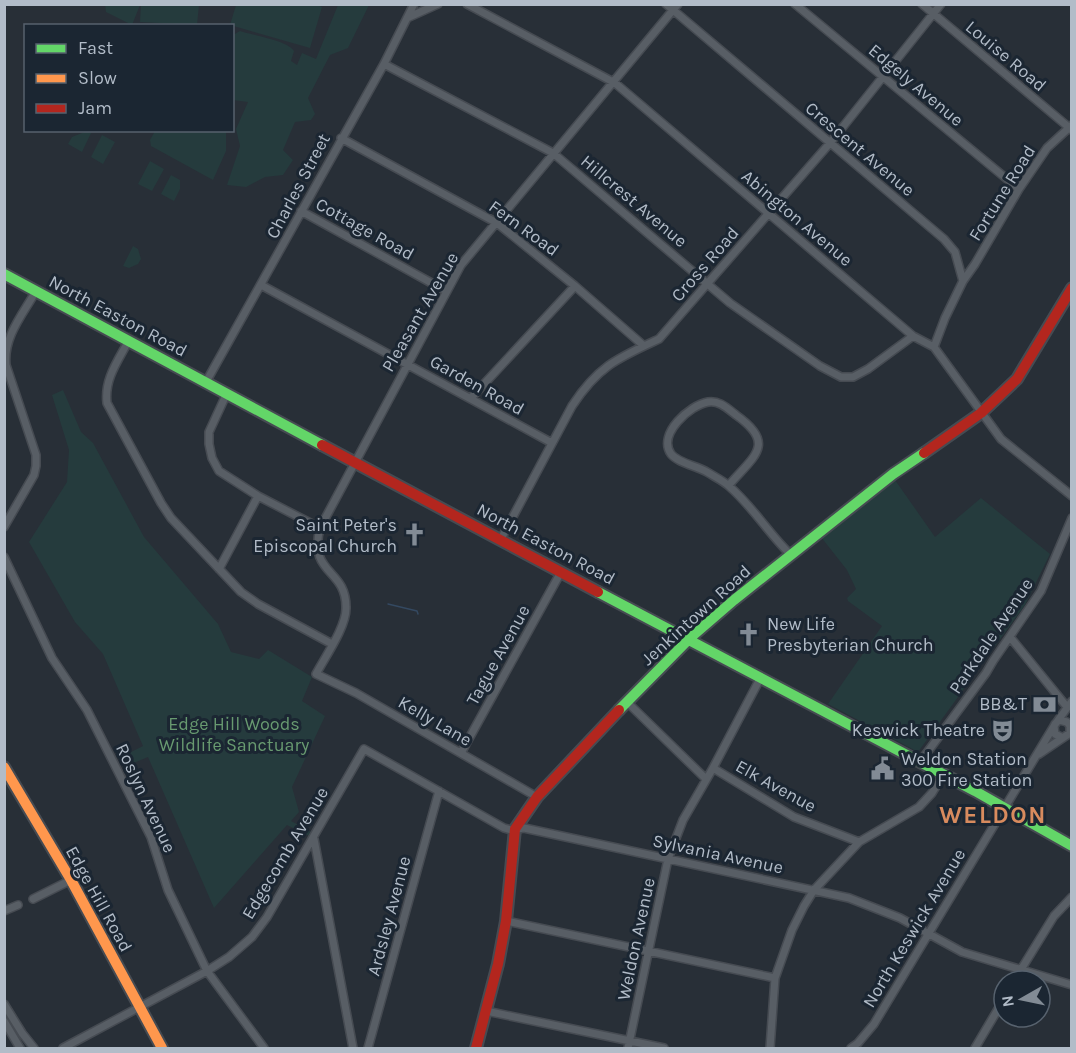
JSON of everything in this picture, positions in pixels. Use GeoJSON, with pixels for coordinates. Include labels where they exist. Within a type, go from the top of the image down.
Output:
{"type":"FeatureCollection","features":[{"type":"Feature","properties":{"kind":"street","name":"Charles Street"},"geometry":{"type":"LineString","coordinates":[[206,382],[384,64],[414,4]]}},
{"type":"Feature","properties":{"kind":"street"},"geometry":{"type":"LineString","coordinates":[[407,18],[438,4]]}},
{"type":"Feature","properties":{"kind":"street","name":"Abington Avenue"},"geometry":{"type":"LineString","coordinates":[[467,4],[615,83],[913,336],[934,347],[1001,439],[1071,496]]}},
{"type":"Feature","properties":{"kind":"street","name":"Crescent Avenue"},"geometry":{"type":"LineString","coordinates":[[666,4],[676,8],[944,239],[955,252],[963,281]]}},
{"type":"Feature","properties":{"kind":"street","name":"Edgely Avenue"},"geometry":{"type":"LineString","coordinates":[[795,4],[1018,189]]}},
{"type":"Feature","properties":{"kind":"street","name":"Louise Road"},"geometry":{"type":"LineString","coordinates":[[922,4],[1070,128]]}},
{"type":"Feature","properties":{"kind":"street","name":"Cross Road"},"geometry":{"type":"LineString","coordinates":[[501,539],[583,388],[620,356],[659,339],[830,143],[941,4]]}},
{"type":"Feature","properties":{"kind":"street","name":"Pleasant Avenue"},"geometry":{"type":"LineString","coordinates":[[316,674],[342,624],[346,608],[341,585],[317,552],[320,528],[446,291],[461,265],[676,8]]}},
{"type":"Feature","properties":{"kind":"street","name":"Hillcrest Avenue"},"geometry":{"type":"LineString","coordinates":[[384,64],[554,153],[730,303],[820,366],[842,377],[853,377],[868,369],[913,336]]}},
{"type":"Feature","properties":{"kind":"street","name":"Fortune Road"},"geometry":{"type":"LineString","coordinates":[[963,281],[1018,189],[1047,148],[1070,128]]}},
{"type":"Feature","properties":{"kind":"street","name":"Fern Road"},"geometry":{"type":"LineString","coordinates":[[341,138],[497,223],[644,346]]}},
{"type":"Feature","properties":{"kind":"street","name":"Cottage Road"},"geometry":{"type":"LineString","coordinates":[[301,211],[446,291]]}},
{"type":"Feature","properties":{"kind":"street","name":"North Easton Road"},"geometry":{"type":"LineString","coordinates":[[4,274],[355,463],[690,638],[1071,846]]}},
{"type":"Feature","properties":{"kind":"street"},"geometry":{"type":"LineString","coordinates":[[934,347],[963,281]]}},
{"type":"Feature","properties":{"kind":"street","name":"Garden Road"},"geometry":{"type":"LineString","coordinates":[[261,285],[552,443]]}},
{"type":"Feature","properties":{"kind":"street"},"geometry":{"type":"LineString","coordinates":[[471,398],[575,286]]}},
{"type":"Feature","properties":{"kind":"street","name":"Jenkintown Road"},"geometry":{"type":"LineString","coordinates":[[476,1048],[498,964],[506,921],[515,829],[537,797],[690,638],[893,474],[981,413],[1017,379],[1071,288]]}},
{"type":"Feature","properties":{"kind":"street"},"geometry":{"type":"LineString","coordinates":[[4,527],[34,475],[36,466],[32,439],[6,365],[5,354],[9,337],[36,291]]}},
{"type":"Feature","properties":{"kind":"street"},"geometry":{"type":"LineString","coordinates":[[129,340],[108,379],[105,393],[106,403],[171,518],[247,597],[332,644]]}},
{"type":"Feature","properties":{"kind":"street"},"geometry":{"type":"LineString","coordinates":[[227,393],[209,432],[212,458],[224,476],[320,528]]}},
{"type":"Feature","properties":{"kind":"street"},"geometry":{"type":"LineString","coordinates":[[729,485],[757,452],[758,438],[752,426],[722,405],[705,402],[694,408],[669,431],[667,440],[670,452],[675,458],[700,468],[729,485],[791,555]]}},
{"type":"Feature","properties":{"kind":"street"},"geometry":{"type":"LineString","coordinates":[[219,569],[258,496]]}},
{"type":"Feature","properties":{"kind":"street","name":"Parkdale Avenue"},"geometry":{"type":"LineString","coordinates":[[920,762],[986,673],[1041,591],[1071,518]]}},
{"type":"Feature","properties":{"kind":"street","name":"Roslyn Avenue"},"geometry":{"type":"LineString","coordinates":[[4,557],[52,658],[87,710],[151,837],[168,890],[207,971],[264,1048]]}},
{"type":"Feature","properties":{"kind":"street","name":"Tague Avenue"},"geometry":{"type":"LineString","coordinates":[[461,753],[561,572]]}},
{"type":"Feature","properties":{"kind":"street"},"geometry":{"type":"LineString","coordinates":[[1010,638],[1069,704],[1066,715],[1069,723],[1071,729],[1068,735],[1060,737],[1055,734],[1054,725],[1061,720],[1069,723]]}},
{"type":"Feature","properties":{"kind":"street","name":"Kelly Lane"},"geometry":{"type":"LineString","coordinates":[[316,674],[356,693],[537,797]]}},
{"type":"Feature","properties":{"kind":"street","name":"Weldon Avenue"},"geometry":{"type":"LineString","coordinates":[[629,1045],[668,859],[683,820],[761,677]]}},
{"type":"Feature","properties":{"kind":"street","name":"Elk Avenue"},"geometry":{"type":"LineString","coordinates":[[627,702],[706,779]]}},
{"type":"Feature","properties":{"kind":"street","name":"North Keswick Avenue"},"geometry":{"type":"LineString","coordinates":[[851,1048],[874,1024],[1003,807],[1069,704]]}},
{"type":"Feature","properties":{"kind":"street","name":"North Keswick Avenue"},"geometry":{"type":"LineString","coordinates":[[1035,757],[1068,735]]}},
{"type":"Feature","properties":{"kind":"street","name":"Edgecomb Avenue"},"geometry":{"type":"LineString","coordinates":[[63,1048],[207,971],[229,957],[252,937],[267,917],[314,839],[364,749]]}},
{"type":"Feature","properties":{"kind":"street","name":"Sylvania Avenue"},"geometry":{"type":"LineString","coordinates":[[364,749],[504,828],[524,828],[849,898],[900,918],[962,952],[1021,969]]}},
{"type":"Feature","properties":{"kind":"street","name":"Edge Hill Road"},"geometry":{"type":"LineString","coordinates":[[4,767],[71,880],[162,1048]]}},
{"type":"Feature","properties":{"kind":"street","name":"Elk Avenue"},"geometry":{"type":"LineString","coordinates":[[713,768],[794,817],[859,842]]}},
{"type":"Feature","properties":{"kind":"street"},"geometry":{"type":"LineString","coordinates":[[770,1048],[775,978],[792,930],[814,890],[859,842],[919,807],[932,793],[943,775]]}},
{"type":"Feature","properties":{"kind":"street","name":"Ardsley Avenue"},"geometry":{"type":"LineString","coordinates":[[368,1048],[439,791]]}},
{"type":"Feature","properties":{"kind":"street"},"geometry":{"type":"LineString","coordinates":[[314,839],[353,1048]]}},
{"type":"Feature","properties":{"kind":"street"},"geometry":{"type":"LineString","coordinates":[[33,899],[71,880]]}},
{"type":"Feature","properties":{"kind":"street"},"geometry":{"type":"LineString","coordinates":[[1021,969],[1054,916],[1071,897]]}},
{"type":"Feature","properties":{"kind":"street"},"geometry":{"type":"LineString","coordinates":[[4,911],[18,905]]}},
{"type":"Feature","properties":{"kind":"street"},"geometry":{"type":"LineString","coordinates":[[506,921],[775,978]]}},
{"type":"Feature","properties":{"kind":"street","name":"Sylvania Avenue"},"geometry":{"type":"LineString","coordinates":[[1052,980],[1071,986]]}},
{"type":"Feature","properties":{"kind":"street"},"geometry":{"type":"LineString","coordinates":[[4,1004],[34,1048]]}},
{"type":"Feature","properties":{"kind":"street"},"geometry":{"type":"LineString","coordinates":[[486,1011],[629,1045],[664,1048]]}},
{"type":"Feature","properties":{"kind":"street"},"geometry":{"type":"LineString","coordinates":[[975,1048],[992,1019]]}},
{"type":"Feature","properties":{"kind":"street"},"geometry":{"type":"LineString","coordinates":[[4,1021],[20,1048]]}},
{"type":"Feature","properties":{"kind":"green space"},"geometry":{"type":"Polygon","coordinates":[[[105,4],[140,4],[132,24],[106,12],[105,4]]]}},
{"type":"Feature","properties":{"kind":"green space"},"geometry":{"type":"Polygon","coordinates":[[[314,4],[322,7],[310,48],[234,26],[234,24],[230,24],[236,5],[314,4]]]}},
{"type":"Feature","properties":{"kind":"green space"},"geometry":{"type":"Polygon","coordinates":[[[141,5],[199,5],[197,24],[140,22],[141,5]]]}},
{"type":"Feature","properties":{"kind":"green space"},"geometry":{"type":"Polygon","coordinates":[[[338,5],[369,5],[348,48],[330,55],[308,98],[315,114],[311,120],[295,122],[283,150],[293,160],[283,175],[265,177],[246,187],[227,185],[240,146],[236,129],[248,102],[234,100],[234,34],[240,31],[285,44],[294,51],[291,61],[297,65],[302,53],[316,59],[338,5]]]}},
{"type":"Feature","properties":{"kind":"green space"},"geometry":{"type":"Polygon","coordinates":[[[84,132],[91,133],[82,152],[68,144],[72,137],[84,132]]]}},
{"type":"Feature","properties":{"kind":"green space"},"geometry":{"type":"Polygon","coordinates":[[[154,132],[226,132],[226,151],[213,180],[151,146],[150,140],[154,132]]]}},
{"type":"Feature","properties":{"kind":"green space"},"geometry":{"type":"Polygon","coordinates":[[[102,135],[115,142],[103,164],[91,157],[102,135]]]}},
{"type":"Feature","properties":{"kind":"green space"},"geometry":{"type":"Polygon","coordinates":[[[150,161],[164,169],[152,191],[138,184],[150,161]]]}},
{"type":"Feature","properties":{"kind":"green space"},"geometry":{"type":"Polygon","coordinates":[[[171,175],[180,180],[180,189],[174,201],[161,194],[171,175]]]}},
{"type":"Feature","properties":{"kind":"green space"},"geometry":{"type":"Polygon","coordinates":[[[133,246],[138,249],[141,259],[138,264],[129,268],[123,266],[133,246]]]}},
{"type":"Feature","properties":{"kind":"green space","name":"Edge Hill Woods Wildlife Sanctuary"},"geometry":{"type":"Polygon","coordinates":[[[63,390],[81,432],[93,443],[144,537],[218,624],[231,652],[259,659],[268,650],[312,677],[302,701],[325,716],[292,787],[299,812],[291,821],[313,833],[311,837],[287,825],[214,908],[148,757],[124,767],[119,758],[143,746],[103,654],[75,622],[29,542],[67,482],[69,450],[52,395],[63,390]]]}},
{"type":"Feature","properties":{"kind":"green space"},"geometry":{"type":"Polygon","coordinates":[[[895,480],[935,537],[981,498],[1050,554],[1025,605],[918,752],[828,704],[882,626],[848,601],[847,598],[856,589],[847,570],[821,537],[895,480]]]}},
{"type":"Feature","properties":{"kind":"waterway"},"geometry":{"type":"LineString","coordinates":[[388,604],[417,611],[418,614]]}},
{"type":"Feature","properties":{"kind":"traffic: fast"},"geometry":{"type":"LineString","coordinates":[[4,274],[322,445]]}},
{"type":"Feature","properties":{"kind":"traffic: fast"},"geometry":{"type":"LineString","coordinates":[[619,710],[690,638],[734,600],[893,474],[924,453]]}},
{"type":"Feature","properties":{"kind":"traffic: fast"},"geometry":{"type":"LineString","coordinates":[[598,592],[975,791],[1072,846]]}},
{"type":"Feature","properties":{"kind":"traffic: slow"},"geometry":{"type":"LineString","coordinates":[[4,767],[71,880],[162,1048]]}},
{"type":"Feature","properties":{"kind":"traffic: jam"},"geometry":{"type":"LineString","coordinates":[[924,453],[981,413],[1017,379],[1072,288]]}},
{"type":"Feature","properties":{"kind":"traffic: jam"},"geometry":{"type":"LineString","coordinates":[[322,445],[598,592]]}},
{"type":"Feature","properties":{"kind":"traffic: jam"},"geometry":{"type":"LineString","coordinates":[[476,1048],[498,964],[506,921],[515,829],[537,797],[619,710]]}},
{"type":"Feature","properties":{"kind":"place","name":"Saint Peter's Episcopal Church"},"geometry":{"type":"Point","coordinates":[415,535]}},
{"type":"Feature","properties":{"kind":"place","name":"New Life Presbyterian Church"},"geometry":{"type":"Point","coordinates":[749,634]}},
{"type":"Feature","properties":{"kind":"place","name":"BB&T"},"geometry":{"type":"Point","coordinates":[1045,704]}},
{"type":"Feature","properties":{"kind":"place","name":"Keswick Theatre"},"geometry":{"type":"Point","coordinates":[1003,730]}},
{"type":"Feature","properties":{"kind":"place","name":"Weldon Station 300 Fire Station"},"geometry":{"type":"Point","coordinates":[883,769]}},
{"type":"Feature","properties":{"kind":"district","name":"WELDON"},"geometry":{"type":"Point","coordinates":[993,815]}}]}
